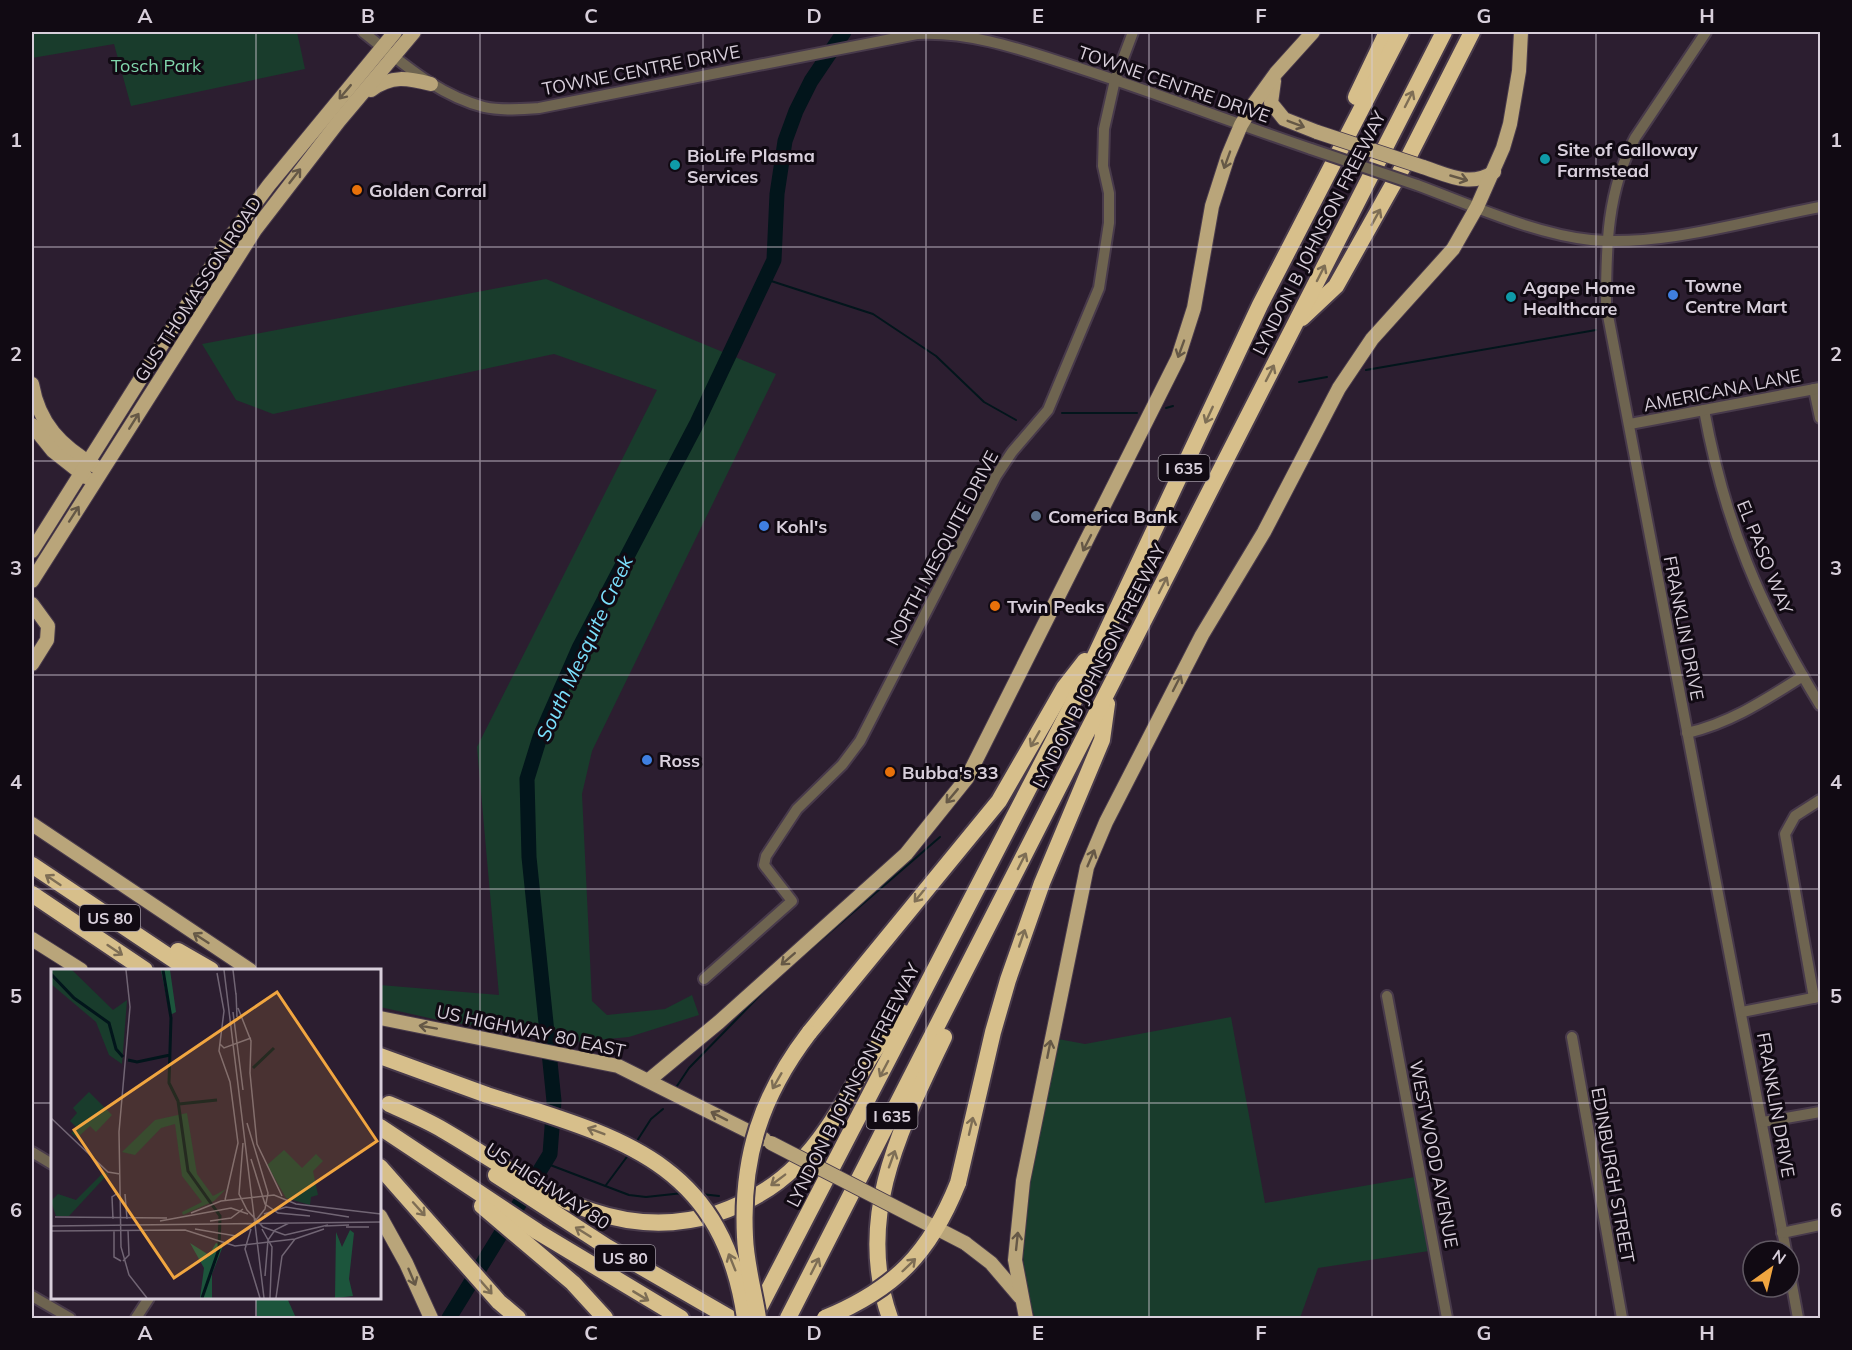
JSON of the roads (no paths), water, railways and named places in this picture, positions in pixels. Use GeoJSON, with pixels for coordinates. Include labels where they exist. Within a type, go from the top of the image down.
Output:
{"type":"FeatureCollection","features":[{"type":"Feature","properties":{"kind":"highway"},"geometry":{"type":"LineString","coordinates":[[1260,305],[1387,32]]}},
{"type":"Feature","properties":{"kind":"highway","name":"LYNDON B JOHNSON FREEWAY"},"geometry":{"type":"LineString","coordinates":[[756,1318],[1109,631],[1260,305],[1401,32]]}},
{"type":"Feature","properties":{"kind":"highway","name":"LYNDON B JOHNSON FREEWAY"},"geometry":{"type":"LineString","coordinates":[[788,1318],[1444,32]]}},
{"type":"Feature","properties":{"kind":"highway"},"geometry":{"type":"LineString","coordinates":[[1294,325],[1336,286],[1409,156],[1472,32]]}},
{"type":"Feature","properties":{"kind":"highway"},"geometry":{"type":"LineString","coordinates":[[756,1318],[745,1238],[746,1188],[750,1148],[766,1099],[809,1033],[999,801],[1064,688],[1109,631]]}},
{"type":"Feature","properties":{"kind":"highway"},"geometry":{"type":"LineString","coordinates":[[825,1318],[859,1304],[886,1286],[915,1259],[945,1217],[958,1183],[993,1032],[1008,980],[1042,883],[1102,740],[1109,690]]}},
{"type":"Feature","properties":{"kind":"highway","name":"US 80"},"geometry":{"type":"LineString","coordinates":[[32,865],[188,969]]}},
{"type":"Feature","properties":{"kind":"highway","name":"US 80"},"geometry":{"type":"LineString","coordinates":[[32,894],[144,969]]}},
{"type":"Feature","properties":{"kind":"highway"},"geometry":{"type":"LineString","coordinates":[[81,898],[134,923],[209,969]]}},
{"type":"Feature","properties":{"kind":"highway"},"geometry":{"type":"LineString","coordinates":[[890,1318],[882,1293],[876,1253],[881,1192],[897,1145],[952,1022],[995,913]]}},
{"type":"Feature","properties":{"kind":"highway"},"geometry":{"type":"LineString","coordinates":[[384,1101],[441,1129],[504,1175],[551,1203],[608,1217],[657,1223],[707,1216],[734,1208],[779,1181],[815,1145],[875,1050],[930,979]]}},
{"type":"Feature","properties":{"kind":"highway"},"geometry":{"type":"LineString","coordinates":[[381,1056],[487,1095],[592,1129],[652,1158],[678,1179],[717,1228],[738,1278],[745,1318]]}},
{"type":"Feature","properties":{"kind":"highway"},"geometry":{"type":"LineString","coordinates":[[381,1128],[435,1164],[535,1240],[605,1318]]}},
{"type":"Feature","properties":{"kind":"highway"},"geometry":{"type":"LineString","coordinates":[[381,1168],[499,1302],[518,1318]]}},
{"type":"Feature","properties":{"kind":"highway","name":"US HIGHWAY 80"},"geometry":{"type":"LineString","coordinates":[[551,1203],[706,1305],[730,1318]]}},
{"type":"Feature","properties":{"kind":"highway","name":"US 80"},"geometry":{"type":"LineString","coordinates":[[535,1240],[681,1318]]}},
{"type":"Feature","properties":{"kind":"main road","name":"GUS THOMASSON ROAD"},"geometry":{"type":"LineString","coordinates":[[32,581],[36,557],[84,467],[228,240],[300,146],[396,32]]}},
{"type":"Feature","properties":{"kind":"main road","name":"GUS THOMASSON ROAD"},"geometry":{"type":"LineString","coordinates":[[36,557],[94,482],[242,249],[312,155],[414,32]]}},
{"type":"Feature","properties":{"kind":"main road"},"geometry":{"type":"LineString","coordinates":[[649,1080],[719,1022],[906,854],[967,778],[1178,358],[1200,284],[1212,206],[1241,126],[1276,73],[1313,32]]}},
{"type":"Feature","properties":{"kind":"main road"},"geometry":{"type":"LineString","coordinates":[[1021,1299],[1015,1260],[1023,1180],[1087,867],[1106,822],[1202,635],[1264,532],[1339,388],[1378,332],[1453,249],[1477,207],[1494,172],[1508,132],[1515,100],[1521,32]]}},
{"type":"Feature","properties":{"kind":"main road"},"geometry":{"type":"LineString","coordinates":[[1276,73],[1270,103],[1278,115],[1317,132],[1466,181],[1482,180],[1494,172]]}},
{"type":"Feature","properties":{"kind":"main road"},"geometry":{"type":"LineString","coordinates":[[359,98],[389,80],[406,78],[431,84]]}},
{"type":"Feature","properties":{"kind":"main road"},"geometry":{"type":"LineString","coordinates":[[300,146],[312,155]]}},
{"type":"Feature","properties":{"kind":"main road"},"geometry":{"type":"LineString","coordinates":[[228,240],[242,249]]}},
{"type":"Feature","properties":{"kind":"main road"},"geometry":{"type":"LineString","coordinates":[[32,384],[45,434]]}},
{"type":"Feature","properties":{"kind":"main road"},"geometry":{"type":"LineString","coordinates":[[32,425],[84,467],[94,482]]}},
{"type":"Feature","properties":{"kind":"main road"},"geometry":{"type":"LineString","coordinates":[[84,467],[102,470]]}},
{"type":"Feature","properties":{"kind":"main road"},"geometry":{"type":"LineString","coordinates":[[32,604],[38,616],[48,626],[46,640],[32,664]]}},
{"type":"Feature","properties":{"kind":"main road"},"geometry":{"type":"LineString","coordinates":[[32,824],[249,969]]}},
{"type":"Feature","properties":{"kind":"main road"},"geometry":{"type":"LineString","coordinates":[[32,939],[79,969]]}},
{"type":"Feature","properties":{"kind":"main road","name":"US HIGHWAY 80 EAST"},"geometry":{"type":"LineString","coordinates":[[381,1018],[597,1061],[618,1066],[649,1080],[965,1243],[991,1263],[1021,1299],[1026,1318]]}},
{"type":"Feature","properties":{"kind":"main road"},"geometry":{"type":"LineString","coordinates":[[381,1218],[406,1263],[431,1318]]}},
{"type":"Feature","properties":{"kind":"street","name":"TOWNE CENTRE DRIVE"},"geometry":{"type":"LineString","coordinates":[[363,32],[431,84],[485,107],[539,108],[917,34],[973,37],[1004,44],[1115,80],[1241,126],[1565,235],[1606,240],[1643,240],[1821,207]]}},
{"type":"Feature","properties":{"kind":"street","name":"NORTH MESQUITE DRIVE"},"geometry":{"type":"LineString","coordinates":[[704,979],[792,901],[764,865],[765,856],[797,809],[842,765],[860,741],[996,476],[1012,452],[1048,410],[1099,288],[1106,256],[1109,193],[1103,149],[1104,129],[1115,80],[1133,32]]}},
{"type":"Feature","properties":{"kind":"street","name":"FRANKLIN DRIVE"},"geometry":{"type":"LineString","coordinates":[[1706,32],[1625,157],[1615,186],[1606,240],[1606,304],[1763,1122],[1783,1239]]}},
{"type":"Feature","properties":{"kind":"street","name":"AMERICANA LANE"},"geometry":{"type":"LineString","coordinates":[[1630,424],[1817,388]]}},
{"type":"Feature","properties":{"kind":"street"},"geometry":{"type":"LineString","coordinates":[[1817,388],[1821,418]]}},
{"type":"Feature","properties":{"kind":"street","name":"EL PASO WAY"},"geometry":{"type":"LineString","coordinates":[[1704,410],[1714,466],[1733,531],[1768,615],[1821,705]]}},
{"type":"Feature","properties":{"kind":"street"},"geometry":{"type":"LineString","coordinates":[[1687,733],[1716,726],[1740,716],[1803,676]]}},
{"type":"Feature","properties":{"kind":"street"},"geometry":{"type":"LineString","coordinates":[[1742,1012],[1817,997],[1785,834],[1795,816],[1821,800]]}},
{"type":"Feature","properties":{"kind":"street","name":"WESTWOOD AVENUE"},"geometry":{"type":"LineString","coordinates":[[1387,996],[1447,1318]]}},
{"type":"Feature","properties":{"kind":"street","name":"EDINBURGH STREET"},"geometry":{"type":"LineString","coordinates":[[1572,1036],[1622,1318]]}},
{"type":"Feature","properties":{"kind":"street"},"geometry":{"type":"LineString","coordinates":[[1763,1122],[1821,1112]]}},
{"type":"Feature","properties":{"kind":"street"},"geometry":{"type":"LineString","coordinates":[[32,1152],[51,1163]]}},
{"type":"Feature","properties":{"kind":"street"},"geometry":{"type":"LineString","coordinates":[[1782,1233],[1821,1226]]}},
{"type":"Feature","properties":{"kind":"street"},"geometry":{"type":"LineString","coordinates":[[32,1296],[70,1318]]}},
{"type":"Feature","properties":{"kind":"street"},"geometry":{"type":"LineString","coordinates":[[136,1318],[148,1299]]}},
{"type":"Feature","properties":{"kind":"street"},"geometry":{"type":"LineString","coordinates":[[1795,1299],[1798,1318]]}},
{"type":"Feature","properties":{"kind":"waterway","name":"South Mesquite Creek"},"geometry":{"type":"LineString","coordinates":[[449,1318],[550,1154],[554,1101],[529,857],[527,779],[540,737],[579,648],[697,423],[774,260],[777,194],[785,141],[796,111],[811,81],[844,32]]}},
{"type":"Feature","properties":{"kind":"waterway"},"geometry":{"type":"LineString","coordinates":[[765,279],[873,314],[936,356],[984,402],[1016,420]]}},
{"type":"Feature","properties":{"kind":"waterway"},"geometry":{"type":"LineString","coordinates":[[1366,370],[1596,330]]}},
{"type":"Feature","properties":{"kind":"waterway"},"geometry":{"type":"LineString","coordinates":[[1299,382],[1327,377]]}},
{"type":"Feature","properties":{"kind":"waterway"},"geometry":{"type":"LineString","coordinates":[[1166,408],[1173,406]]}},
{"type":"Feature","properties":{"kind":"waterway"},"geometry":{"type":"LineString","coordinates":[[1062,413],[1137,413]]}},
{"type":"Feature","properties":{"kind":"waterway"},"geometry":{"type":"LineString","coordinates":[[806,953],[940,837]]}},
{"type":"Feature","properties":{"kind":"waterway"},"geometry":{"type":"LineString","coordinates":[[677,1086],[689,1068],[769,986]]}},
{"type":"Feature","properties":{"kind":"waterway"},"geometry":{"type":"LineString","coordinates":[[635,1144],[651,1119],[663,1109]]}},
{"type":"Feature","properties":{"kind":"waterway"},"geometry":{"type":"LineString","coordinates":[[606,1185],[629,1154]]}},
{"type":"Feature","properties":{"kind":"waterway"},"geometry":{"type":"LineString","coordinates":[[545,1163],[629,1195],[646,1197],[683,1193]]}},
{"type":"Feature","properties":{"kind":"waterway"},"geometry":{"type":"LineString","coordinates":[[701,1194],[719,1196]]}},
{"type":"Feature","properties":{"kind":"place","name":"Site of Galloway Farmstead"},"geometry":{"type":"Point","coordinates":[1545,159]}},
{"type":"Feature","properties":{"kind":"place","name":"BioLife Plasma Services"},"geometry":{"type":"Point","coordinates":[675,165]}},
{"type":"Feature","properties":{"kind":"place","name":"Golden Corral"},"geometry":{"type":"Point","coordinates":[357,190]}},
{"type":"Feature","properties":{"kind":"place","name":"Towne Centre Mart"},"geometry":{"type":"Point","coordinates":[1673,295]}},
{"type":"Feature","properties":{"kind":"place","name":"Agape Home Healthcare"},"geometry":{"type":"Point","coordinates":[1511,297]}},
{"type":"Feature","properties":{"kind":"place","name":"Comerica Bank"},"geometry":{"type":"Point","coordinates":[1036,516]}},
{"type":"Feature","properties":{"kind":"place","name":"Kohl's"},"geometry":{"type":"Point","coordinates":[764,526]}},
{"type":"Feature","properties":{"kind":"place","name":"Twin Peaks"},"geometry":{"type":"Point","coordinates":[995,606]}},
{"type":"Feature","properties":{"kind":"place","name":"Ross"},"geometry":{"type":"Point","coordinates":[647,760]}},
{"type":"Feature","properties":{"kind":"place","name":"Bubba's 33"},"geometry":{"type":"Point","coordinates":[890,772]}},
{"type":"Feature","properties":{"kind":"park label","name":"Tosch Park"},"geometry":{"type":"Point","coordinates":[156,65]}}]}
